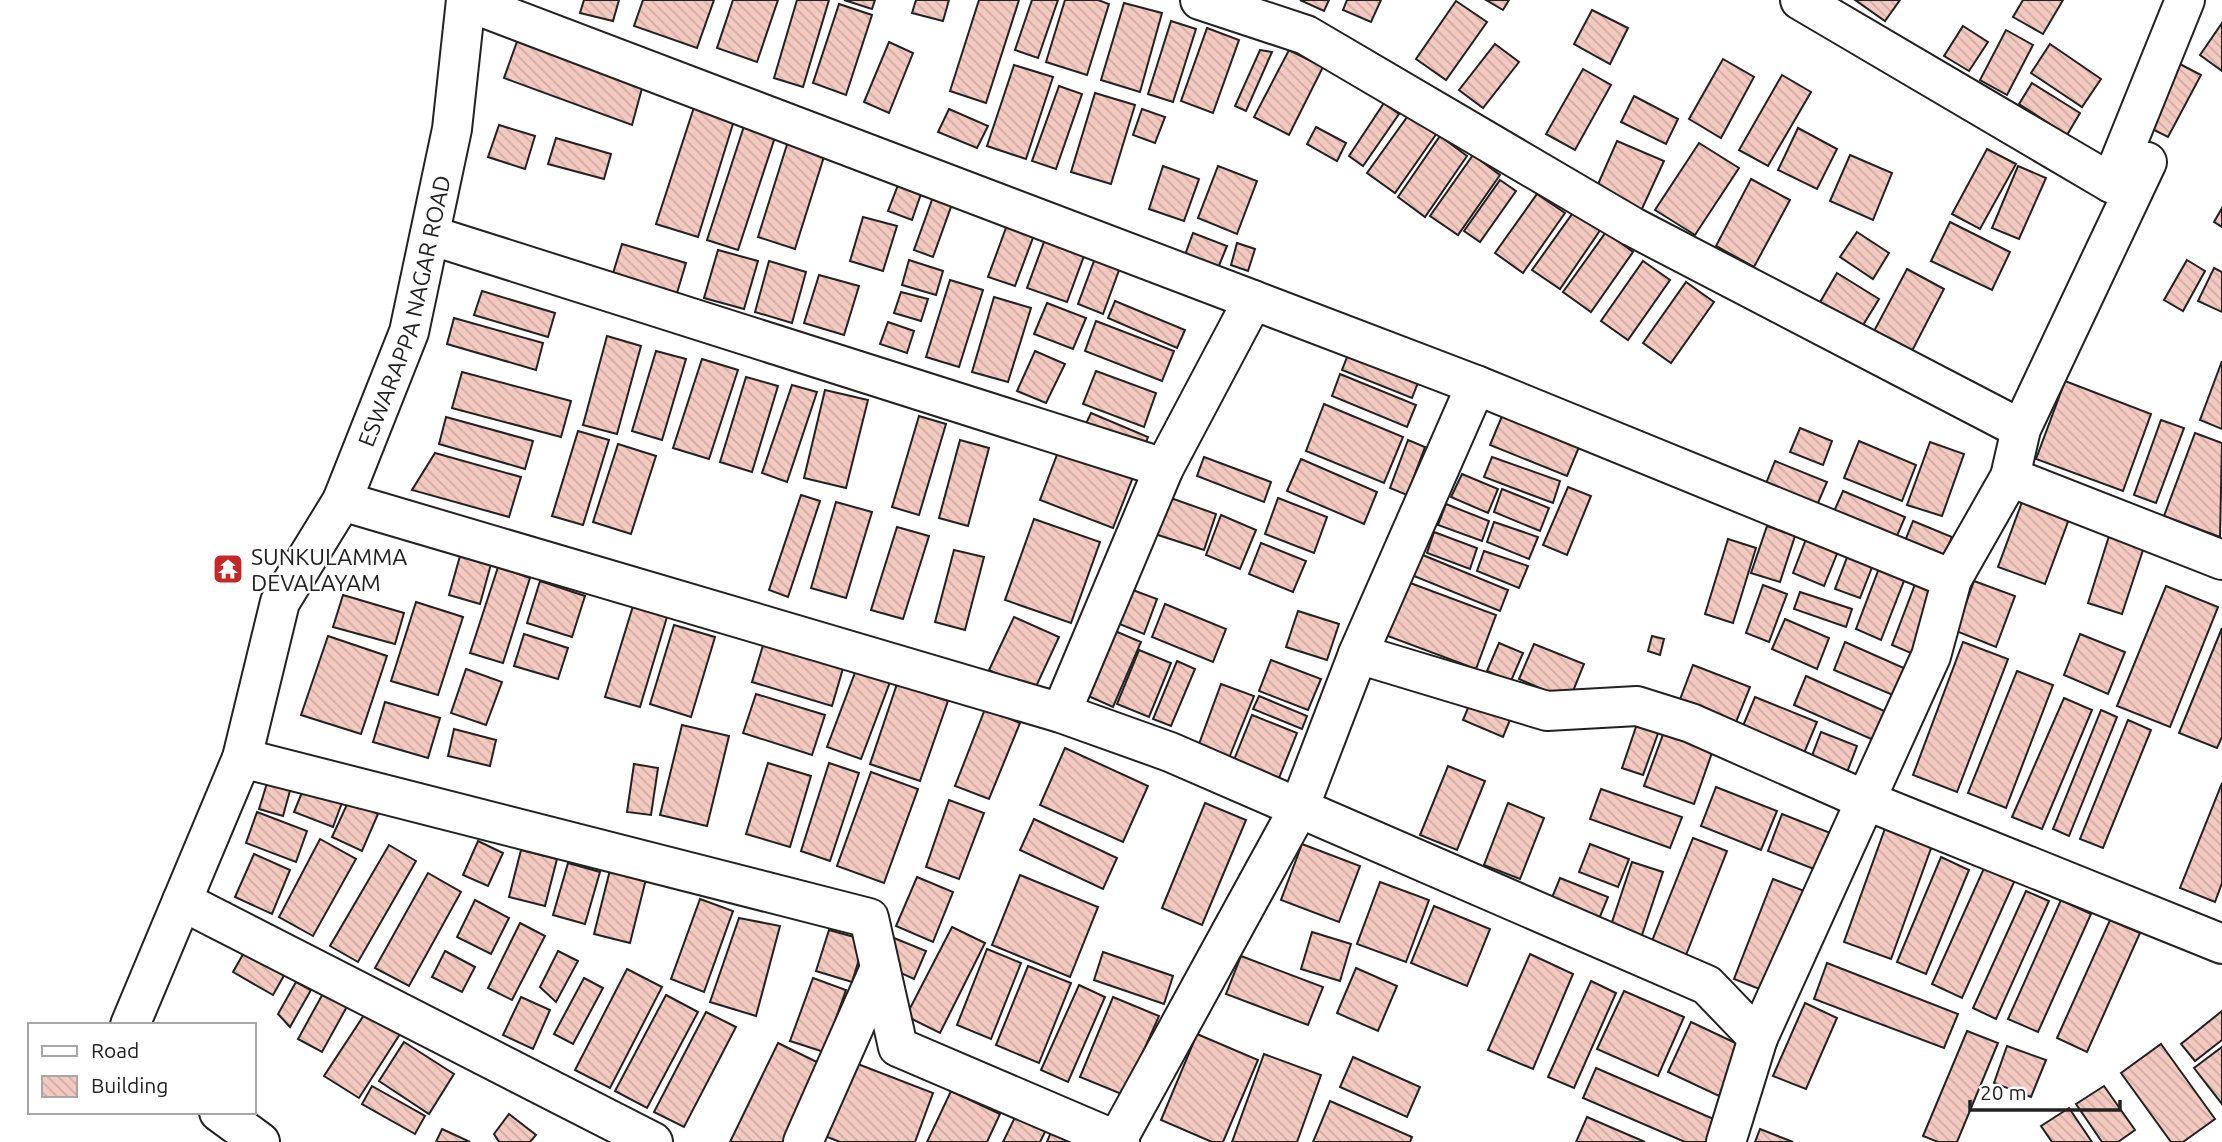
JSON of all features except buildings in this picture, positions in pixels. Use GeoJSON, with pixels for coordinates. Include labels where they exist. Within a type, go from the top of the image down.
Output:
{"type":"FeatureCollection","features":[{"type":"Feature","properties":{"kind":"street"},"geometry":{"type":"LineString","coordinates":[[466,0],[1476,385],[1952,579]]}},
{"type":"Feature","properties":{"kind":"street","name":"ESWARAPPA NAGAR ROAD"},"geometry":{"type":"LineString","coordinates":[[131,1023],[242,758],[280,601],[342,501],[409,332],[452,129],[466,0]]}},
{"type":"Feature","properties":{"kind":"street"},"geometry":{"type":"LineString","coordinates":[[1200,0],[1306,35],[1633,228],[2021,429]]}},
{"type":"Feature","properties":{"kind":"street"},"geometry":{"type":"LineString","coordinates":[[1800,0],[2111,183]]}},
{"type":"Feature","properties":{"kind":"street"},"geometry":{"type":"LineString","coordinates":[[2111,183],[2185,0]]}},
{"type":"Feature","properties":{"kind":"street"},"geometry":{"type":"LineString","coordinates":[[1726,1142],[1758,1038],[1931,656],[1952,579],[2010,477],[2021,429],[2147,162],[2111,183]]}},
{"type":"Feature","properties":{"kind":"street"},"geometry":{"type":"LineString","coordinates":[[430,235],[1164,468]]}},
{"type":"Feature","properties":{"kind":"street"},"geometry":{"type":"LineString","coordinates":[[1061,713],[1164,468],[1253,300]]}},
{"type":"Feature","properties":{"kind":"street"},"geometry":{"type":"LineString","coordinates":[[242,758],[869,918],[898,1047],[1118,1142],[1299,808],[1357,654],[1476,385]]}},
{"type":"Feature","properties":{"kind":"street"},"geometry":{"type":"LineString","coordinates":[[2010,477],[2222,560]]}},
{"type":"Feature","properties":{"kind":"street"},"geometry":{"type":"LineString","coordinates":[[342,501],[1061,713],[1170,752],[1707,985],[1758,1038]]}},
{"type":"Feature","properties":{"kind":"street"},"geometry":{"type":"LineString","coordinates":[[1357,654],[1546,711],[1637,706],[1691,723],[1866,800],[2222,944]]}},
{"type":"Feature","properties":{"kind":"street"},"geometry":{"type":"LineString","coordinates":[[182,901],[653,1142]]}},
{"type":"Feature","properties":{"kind":"street"},"geometry":{"type":"LineString","coordinates":[[803,1142],[880,968]]}},
{"type":"Feature","properties":{"kind":"street"},"geometry":{"type":"LineString","coordinates":[[222,1114],[260,1142]]}},
{"type":"Feature","properties":{"kind":"place","name":"SUNKULAMMA DEVALAYAM"},"geometry":{"type":"Point","coordinates":[228,569]}}]}
